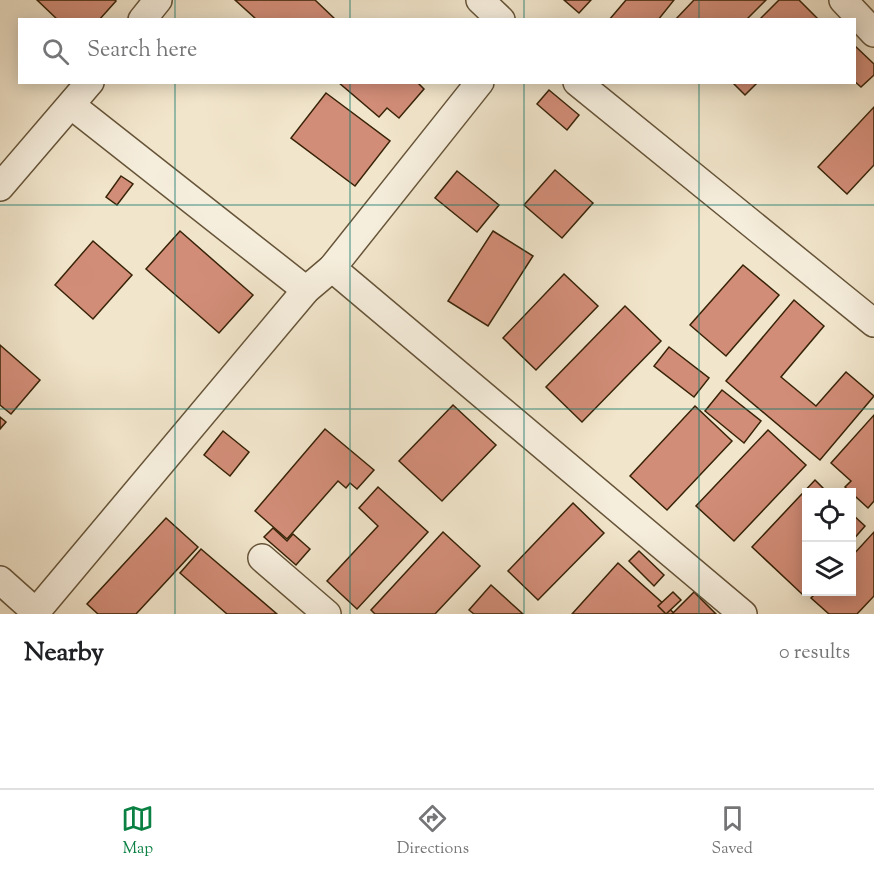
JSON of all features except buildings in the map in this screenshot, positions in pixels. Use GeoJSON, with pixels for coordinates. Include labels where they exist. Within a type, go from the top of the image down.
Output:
{"type":"FeatureCollection","features":[{"type":"Feature","properties":{"kind":"street"},"geometry":{"type":"LineString","coordinates":[[144,18],[158,0]]}},
{"type":"Feature","properties":{"kind":"street"},"geometry":{"type":"LineString","coordinates":[[480,0],[499,18]]}},
{"type":"Feature","properties":{"kind":"street"},"geometry":{"type":"LineString","coordinates":[[843,0],[874,33]]}},
{"type":"Feature","properties":{"kind":"street"},"geometry":{"type":"LineString","coordinates":[[0,187],[88,84]]}},
{"type":"Feature","properties":{"kind":"street"},"geometry":{"type":"LineString","coordinates":[[0,580],[37,613],[306,290],[332,268],[478,84]]}},
{"type":"Feature","properties":{"kind":"street"},"geometry":{"type":"LineString","coordinates":[[580,84],[870,313]]}},
{"type":"Feature","properties":{"kind":"street"},"geometry":{"type":"LineString","coordinates":[[71,105],[306,290]]}},
{"type":"Feature","properties":{"kind":"street"},"geometry":{"type":"LineString","coordinates":[[332,268],[743,614]]}},
{"type":"Feature","properties":{"kind":"street"},"geometry":{"type":"LineString","coordinates":[[262,558],[327,614]]}}]}
